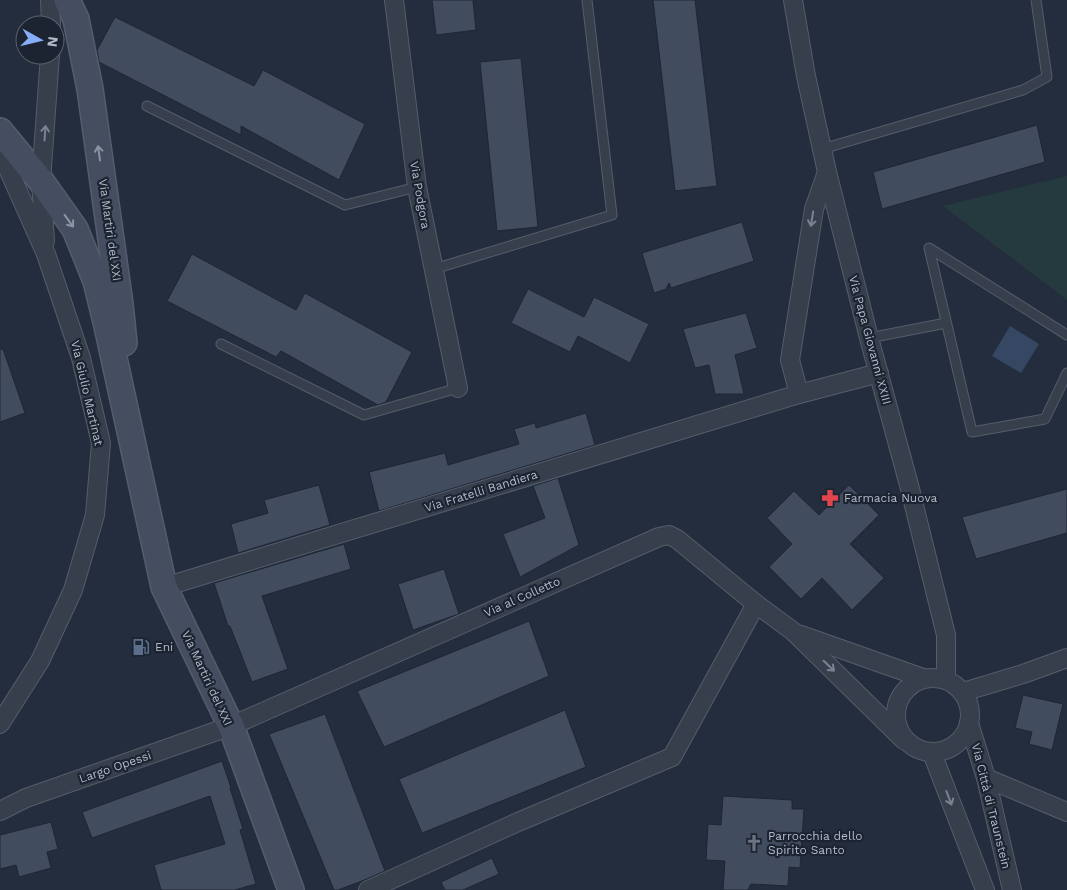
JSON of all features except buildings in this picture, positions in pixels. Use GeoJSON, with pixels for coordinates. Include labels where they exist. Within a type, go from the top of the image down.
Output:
{"type":"FeatureCollection","features":[{"type":"Feature","properties":{"kind":"street"},"geometry":{"type":"LineString","coordinates":[[50,0],[51,15]]}},
{"type":"Feature","properties":{"kind":"street","name":"Via Martiri del XXI"},"geometry":{"type":"LineString","coordinates":[[67,0],[76,19],[90,90],[120,304],[137,462]]}},
{"type":"Feature","properties":{"kind":"street","name":"Via Podgora"},"geometry":{"type":"LineString","coordinates":[[394,0],[417,187],[458,388]]}},
{"type":"Feature","properties":{"kind":"street","name":"Via Papa Giovanni XXIII"},"geometry":{"type":"LineString","coordinates":[[793,0],[806,76],[826,172],[909,485],[946,635],[946,680]]}},
{"type":"Feature","properties":{"kind":"street"},"geometry":{"type":"LineString","coordinates":[[46,254],[41,181],[49,65]]}},
{"type":"Feature","properties":{"kind":"street","name":"Via Martiri del XXI"},"geometry":{"type":"LineString","coordinates":[[0,131],[41,181],[75,229],[96,281],[164,587],[231,726],[292,890]]}},
{"type":"Feature","properties":{"kind":"street"},"geometry":{"type":"LineString","coordinates":[[0,151],[46,254]]}},
{"type":"Feature","properties":{"kind":"street"},"geometry":{"type":"LineString","coordinates":[[799,394],[790,360],[814,209],[826,172]]}},
{"type":"Feature","properties":{"kind":"street","name":"Via Giulio Martinat"},"geometry":{"type":"LineString","coordinates":[[0,724],[40,661],[73,590],[95,515],[101,443],[81,358],[46,254]]}},
{"type":"Feature","properties":{"kind":"street","name":"Via Fratelli Bandiera"},"geometry":{"type":"LineString","coordinates":[[164,587],[799,394],[879,373]]}},
{"type":"Feature","properties":{"kind":"street","name":"Via al Colletto"},"geometry":{"type":"LineString","coordinates":[[231,726],[659,537],[669,535],[677,539],[756,604],[794,632],[904,740]]}},
{"type":"Feature","properties":{"kind":"street"},"geometry":{"type":"LineString","coordinates":[[368,890],[518,822],[672,757],[756,604]]}},
{"type":"Feature","properties":{"kind":"street","name":"Via al Colletto"},"geometry":{"type":"LineString","coordinates":[[794,632],[923,678]]}},
{"type":"Feature","properties":{"kind":"street"},"geometry":{"type":"LineString","coordinates":[[963,692],[1023,674],[1067,658]]}},
{"type":"Feature","properties":{"kind":"street"},"geometry":{"type":"LineString","coordinates":[[935,677],[946,680],[956,685],[963,692],[968,702],[970,712],[966,733],[952,748],[932,752],[916,749],[904,740],[899,730],[896,720],[896,709],[899,699],[913,683],[923,678],[935,677]]}},
{"type":"Feature","properties":{"kind":"street","name":"Via Città di Traunstein"},"geometry":{"type":"LineString","coordinates":[[969,723],[986,778],[1012,890]]}},
{"type":"Feature","properties":{"kind":"street","name":"Largo Opessi"},"geometry":{"type":"LineString","coordinates":[[0,810],[26,798],[231,726]]}},
{"type":"Feature","properties":{"kind":"street"},"geometry":{"type":"LineString","coordinates":[[932,752],[985,890]]}},
{"type":"Feature","properties":{"kind":"street"},"geometry":{"type":"LineString","coordinates":[[986,778],[1067,812]]}},
{"type":"Feature","properties":{"kind":"lane"},"geometry":{"type":"LineString","coordinates":[[434,270],[612,215],[587,0]]}},
{"type":"Feature","properties":{"kind":"lane"},"geometry":{"type":"LineString","coordinates":[[822,149],[1023,90],[1047,77],[1036,0]]}},
{"type":"Feature","properties":{"kind":"lane"},"geometry":{"type":"LineString","coordinates":[[147,106],[345,205],[417,187]]}},
{"type":"Feature","properties":{"kind":"lane"},"geometry":{"type":"LineString","coordinates":[[1067,335],[929,248],[972,432],[1045,419],[1067,373]]}},
{"type":"Feature","properties":{"kind":"lane"},"geometry":{"type":"LineString","coordinates":[[869,338],[946,322]]}},
{"type":"Feature","properties":{"kind":"lane"},"geometry":{"type":"LineString","coordinates":[[221,344],[364,415],[458,388]]}},
{"type":"Feature","properties":{"kind":"green space"},"geometry":{"type":"Polygon","coordinates":[[[1067,176],[1067,300],[943,206],[1067,176]]]}},
{"type":"Feature","properties":{"kind":"water"},"geometry":{"type":"Polygon","coordinates":[[[1010,326],[1039,344],[1021,373],[992,356],[1010,326]]]}},
{"type":"Feature","properties":{"kind":"place","name":"Farmacia Nuova"},"geometry":{"type":"Point","coordinates":[830,498]}},
{"type":"Feature","properties":{"kind":"place","name":"Eni"},"geometry":{"type":"Point","coordinates":[141,647]}},
{"type":"Feature","properties":{"kind":"place","name":"Parrocchia dello Spirito Santo"},"geometry":{"type":"Point","coordinates":[754,843]}}]}
